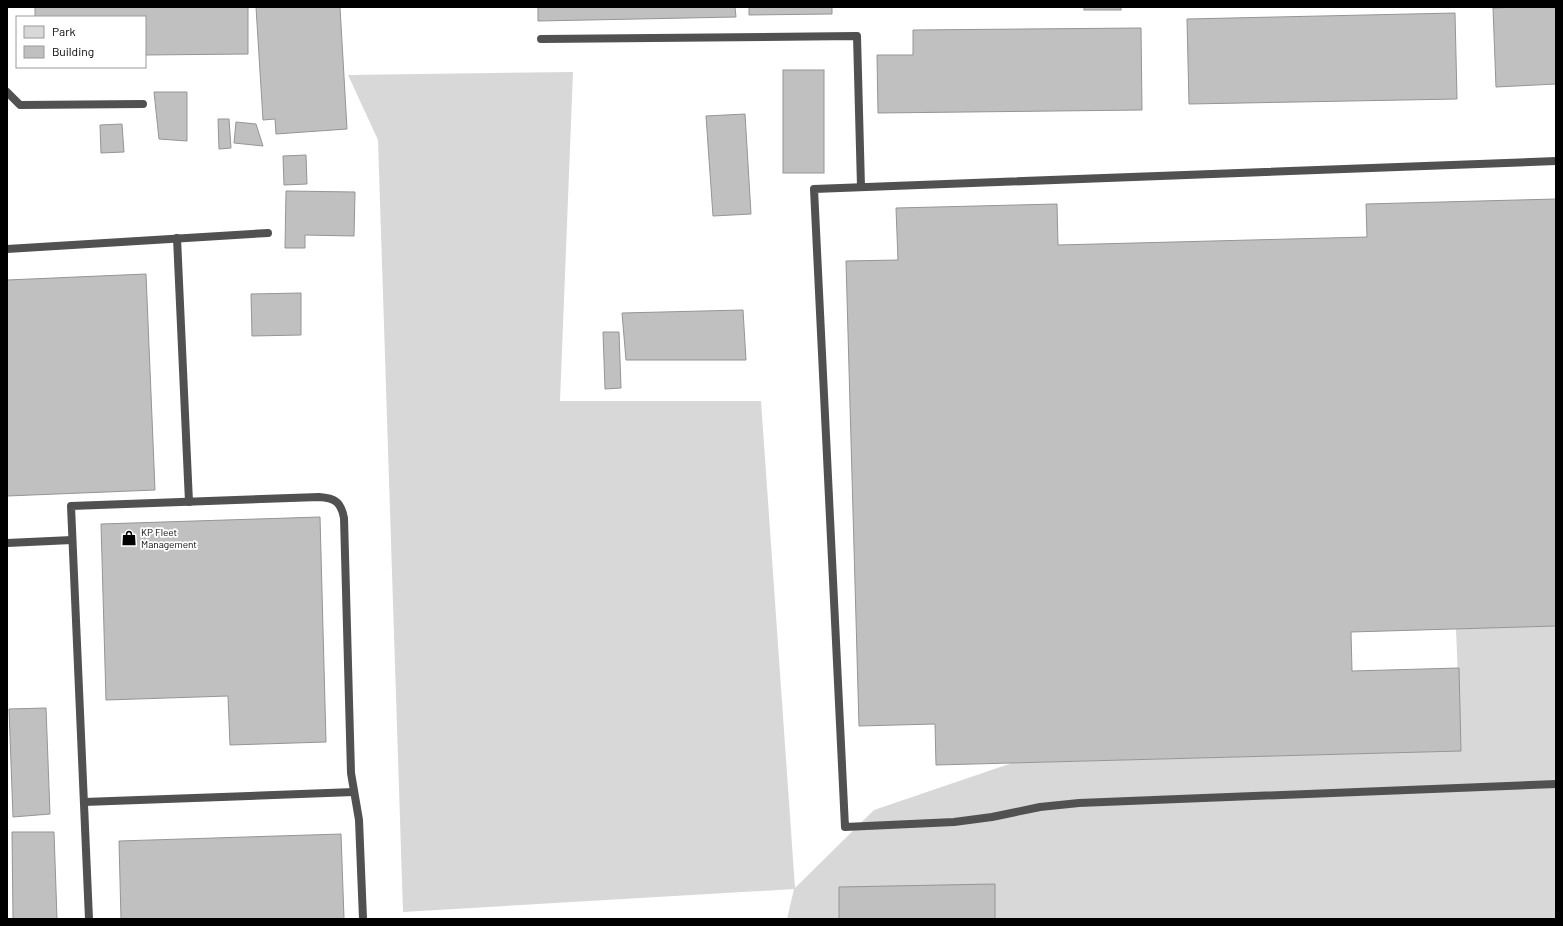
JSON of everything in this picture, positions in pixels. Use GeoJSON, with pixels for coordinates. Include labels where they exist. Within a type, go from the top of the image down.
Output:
{"type":"FeatureCollection","features":[{"type":"Feature","properties":{"kind":"lane"},"geometry":{"type":"LineString","coordinates":[[541,39],[857,36],[861,187]]}},
{"type":"Feature","properties":{"kind":"lane"},"geometry":{"type":"LineString","coordinates":[[7,92],[20,105],[143,104]]}},
{"type":"Feature","properties":{"kind":"lane"},"geometry":{"type":"LineString","coordinates":[[1556,161],[814,189],[845,827],[954,822],[992,817],[1040,807],[1079,803],[1556,784]]}},
{"type":"Feature","properties":{"kind":"lane"},"geometry":{"type":"LineString","coordinates":[[7,249],[268,232]]}},
{"type":"Feature","properties":{"kind":"lane"},"geometry":{"type":"LineString","coordinates":[[177,238],[189,502]]}},
{"type":"Feature","properties":{"kind":"lane"},"geometry":{"type":"LineString","coordinates":[[89,919],[71,506],[319,497],[328,498],[336,502],[342,509],[344,526],[351,774],[359,820],[363,919]]}},
{"type":"Feature","properties":{"kind":"lane"},"geometry":{"type":"LineString","coordinates":[[7,543],[72,540]]}},
{"type":"Feature","properties":{"kind":"lane"},"geometry":{"type":"LineString","coordinates":[[84,802],[354,792]]}},
{"type":"Feature","properties":{"kind":"green space"},"geometry":{"type":"Polygon","coordinates":[[[573,72],[560,401],[761,401],[795,888],[874,810],[1012,763],[1461,751],[1456,629],[1556,626],[1556,919],[787,919],[794,889],[403,912],[378,140],[348,75],[573,72]]]}},
{"type":"Feature","properties":{"kind":"building"},"geometry":{"type":"Polygon","coordinates":[[[35,7],[248,7],[248,54],[146,55],[146,16],[35,16],[35,7]]]}},
{"type":"Feature","properties":{"kind":"building"},"geometry":{"type":"Polygon","coordinates":[[[256,7],[340,7],[347,129],[276,134],[275,119],[263,120],[256,7]]]}},
{"type":"Feature","properties":{"kind":"building"},"geometry":{"type":"Polygon","coordinates":[[[538,7],[735,7],[736,17],[538,21],[538,7]]]}},
{"type":"Feature","properties":{"kind":"building"},"geometry":{"type":"Polygon","coordinates":[[[749,7],[832,7],[832,14],[749,15],[749,7]]]}},
{"type":"Feature","properties":{"kind":"building"},"geometry":{"type":"Polygon","coordinates":[[[1084,7],[1121,7],[1121,10],[1084,10],[1084,7]]]}},
{"type":"Feature","properties":{"kind":"building"},"geometry":{"type":"Polygon","coordinates":[[[1556,7],[1556,84],[1496,87],[1493,8],[1556,7]]]}},
{"type":"Feature","properties":{"kind":"building"},"geometry":{"type":"Polygon","coordinates":[[[1455,13],[1457,99],[1189,104],[1187,19],[1455,13]]]}},
{"type":"Feature","properties":{"kind":"building"},"geometry":{"type":"Polygon","coordinates":[[[1141,28],[1142,110],[878,113],[877,55],[913,55],[913,30],[1141,28]]]}},
{"type":"Feature","properties":{"kind":"building"},"geometry":{"type":"Polygon","coordinates":[[[783,70],[824,70],[824,173],[783,173],[783,70]]]}},
{"type":"Feature","properties":{"kind":"building"},"geometry":{"type":"Polygon","coordinates":[[[154,92],[187,92],[187,141],[159,139],[154,92]]]}},
{"type":"Feature","properties":{"kind":"building"},"geometry":{"type":"Polygon","coordinates":[[[745,114],[751,214],[713,216],[706,116],[745,114]]]}},
{"type":"Feature","properties":{"kind":"building"},"geometry":{"type":"Polygon","coordinates":[[[218,119],[229,119],[231,148],[219,149],[218,119]]]}},
{"type":"Feature","properties":{"kind":"building"},"geometry":{"type":"Polygon","coordinates":[[[236,122],[256,124],[263,146],[234,143],[236,122]]]}},
{"type":"Feature","properties":{"kind":"building"},"geometry":{"type":"Polygon","coordinates":[[[122,124],[124,152],[101,153],[100,125],[122,124]]]}},
{"type":"Feature","properties":{"kind":"building"},"geometry":{"type":"Polygon","coordinates":[[[306,155],[307,184],[284,185],[283,156],[306,155]]]}},
{"type":"Feature","properties":{"kind":"building"},"geometry":{"type":"Polygon","coordinates":[[[286,191],[355,192],[354,236],[305,235],[305,248],[285,248],[286,191]]]}},
{"type":"Feature","properties":{"kind":"building"},"geometry":{"type":"Polygon","coordinates":[[[1556,199],[1556,626],[1351,632],[1352,671],[1459,668],[1461,751],[936,765],[935,724],[859,726],[846,261],[898,260],[896,208],[1057,204],[1058,245],[1367,237],[1366,204],[1556,199]]]}},
{"type":"Feature","properties":{"kind":"building"},"geometry":{"type":"Polygon","coordinates":[[[146,274],[155,490],[7,496],[7,280],[146,274]]]}},
{"type":"Feature","properties":{"kind":"building"},"geometry":{"type":"Polygon","coordinates":[[[301,293],[301,335],[252,336],[251,294],[301,293]]]}},
{"type":"Feature","properties":{"kind":"building"},"geometry":{"type":"Polygon","coordinates":[[[743,310],[746,360],[626,360],[622,313],[743,310]]]}},
{"type":"Feature","properties":{"kind":"building"},"geometry":{"type":"Polygon","coordinates":[[[603,332],[619,332],[621,388],[605,389],[603,332]]]}},
{"type":"Feature","properties":{"kind":"building"},"geometry":{"type":"Polygon","coordinates":[[[320,517],[326,742],[230,745],[228,696],[106,700],[101,524],[320,517]]]}},
{"type":"Feature","properties":{"kind":"building"},"geometry":{"type":"Polygon","coordinates":[[[46,708],[50,814],[13,817],[9,709],[46,708]]]}},
{"type":"Feature","properties":{"kind":"building"},"geometry":{"type":"Polygon","coordinates":[[[12,832],[54,832],[57,919],[13,919],[12,832]]]}},
{"type":"Feature","properties":{"kind":"building"},"geometry":{"type":"Polygon","coordinates":[[[341,834],[344,919],[121,919],[119,841],[341,834]]]}},
{"type":"Feature","properties":{"kind":"building"},"geometry":{"type":"Polygon","coordinates":[[[995,884],[995,919],[839,919],[839,887],[995,884]]]}},
{"type":"Feature","properties":{"kind":"place","name":"KP Fleet Management"},"geometry":{"type":"Point","coordinates":[129,538]}}]}
